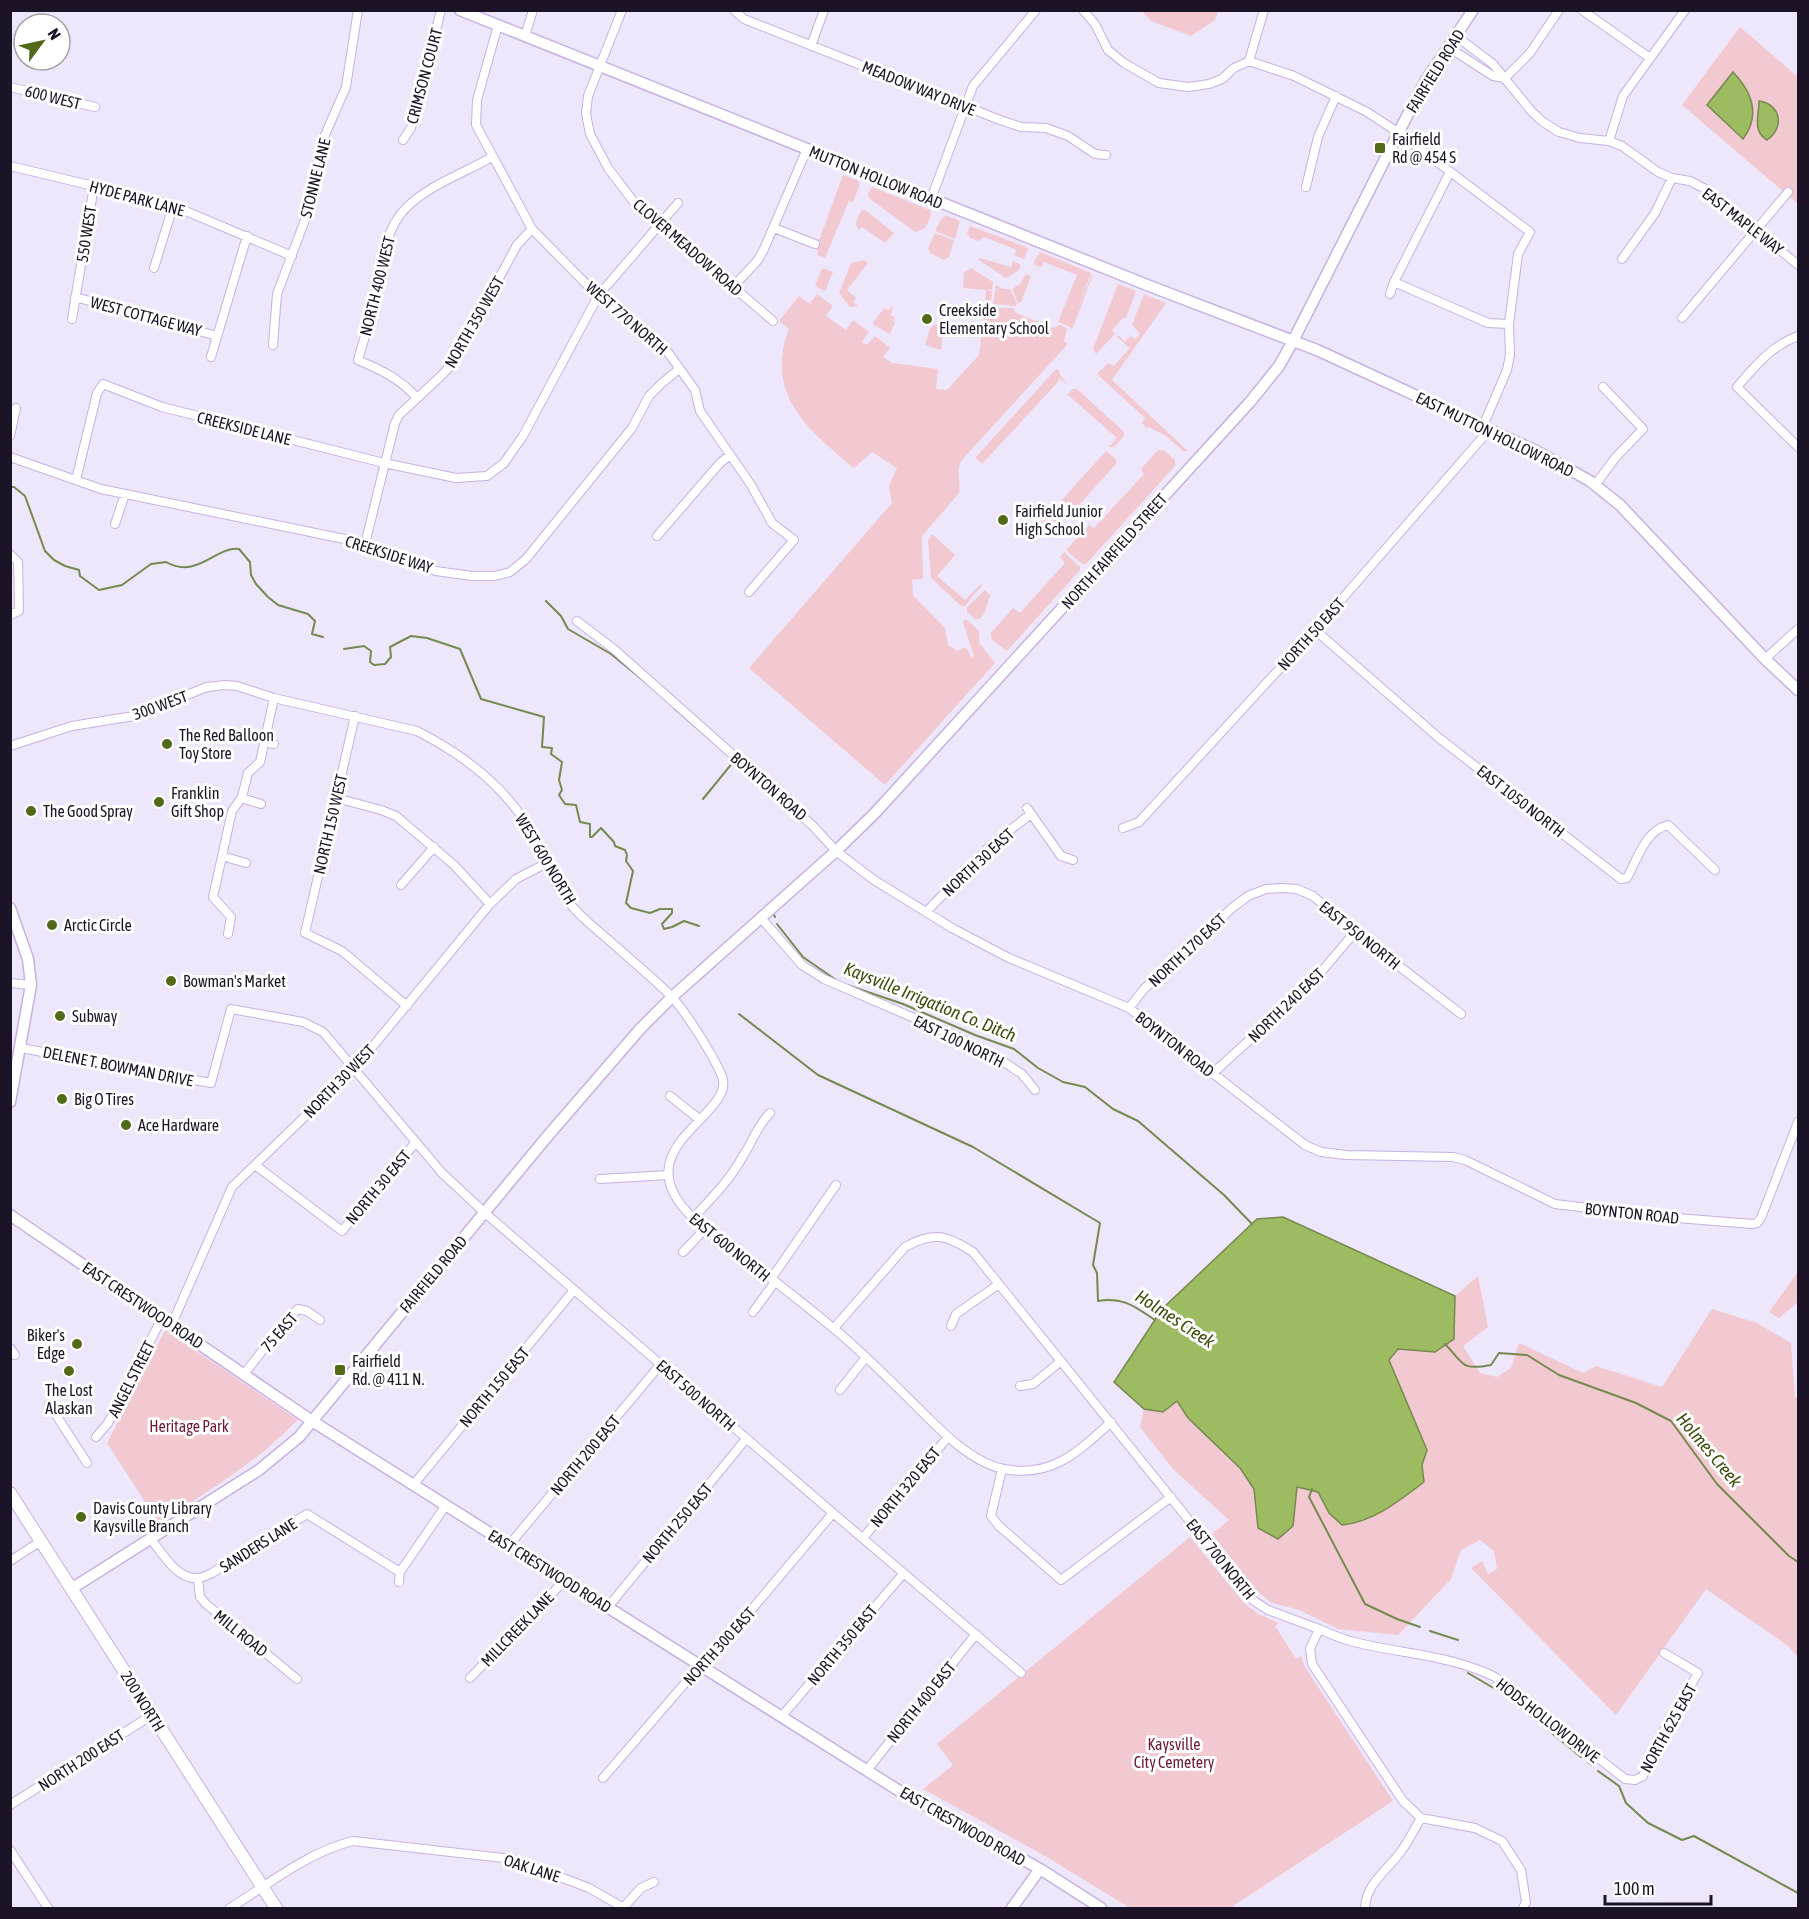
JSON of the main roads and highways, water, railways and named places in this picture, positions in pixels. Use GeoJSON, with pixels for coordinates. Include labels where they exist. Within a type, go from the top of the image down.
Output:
{"type":"FeatureCollection","features":[{"type":"Feature","properties":{"kind":"main road","name":"200 NORTH"},"geometry":{"type":"LineString","coordinates":[[10,1493],[276,1908]]}},
{"type":"Feature","properties":{"kind":"water"},"geometry":{"type":"Polygon","coordinates":[[[1733,72],[1745,88],[1752,104],[1752,121],[1743,139],[1707,105],[1733,72]]]}},
{"type":"Feature","properties":{"kind":"water"},"geometry":{"type":"Polygon","coordinates":[[[1759,101],[1772,107],[1778,117],[1776,129],[1767,140],[1759,132],[1759,101]]]}},
{"type":"Feature","properties":{"kind":"water"},"geometry":{"type":"Polygon","coordinates":[[[1283,1217],[1455,1296],[1454,1339],[1435,1352],[1398,1349],[1389,1360],[1427,1450],[1422,1465],[1424,1482],[1376,1515],[1342,1525],[1329,1513],[1318,1492],[1297,1487],[1293,1526],[1278,1539],[1258,1528],[1254,1489],[1240,1468],[1188,1418],[1177,1401],[1163,1412],[1144,1409],[1114,1382],[1162,1309],[1257,1219],[1283,1217]]]}},
{"type":"Feature","properties":{"kind":"waterway","name":"Holmes Creek"},"geometry":{"type":"LineString","coordinates":[[10,487],[14,487],[25,496],[45,551],[54,560],[79,570],[80,576],[99,590],[122,585],[151,564],[166,562],[187,567],[197,565],[222,552],[239,549],[250,562],[251,575],[256,584],[268,597],[278,605],[308,614],[315,621],[312,634],[323,637]]}},
{"type":"Feature","properties":{"kind":"waterway","name":"Kaysville Irrigation Co. Ditch"},"geometry":{"type":"LineString","coordinates":[[546,601],[561,616],[568,629],[611,654],[650,686]]}},
{"type":"Feature","properties":{"kind":"waterway","name":"Holmes Creek"},"geometry":{"type":"LineString","coordinates":[[344,649],[364,646],[371,651],[370,662],[374,665],[385,664],[391,657],[390,647],[411,636],[427,638],[460,649],[481,699],[544,717],[542,747],[552,748],[551,754],[562,762],[559,780],[562,790],[559,795],[565,804],[576,805],[580,822],[590,824],[590,837],[601,828],[615,846],[625,850],[626,861],[633,871],[626,903],[631,908],[650,913],[660,909],[672,909],[672,913],[662,924],[664,929],[684,921],[699,926]]}},
{"type":"Feature","properties":{"kind":"waterway","name":"Kaysville Irrigation Co. Ditch"},"geometry":{"type":"LineString","coordinates":[[674,708],[713,742]]}},
{"type":"Feature","properties":{"kind":"waterway","name":"Kaysville Irrigation Co. Ditch"},"geometry":{"type":"LineString","coordinates":[[703,799],[733,760]]}},
{"type":"Feature","properties":{"kind":"waterway","name":"Kaysville Irrigation Co. Ditch"},"geometry":{"type":"LineString","coordinates":[[777,924],[803,957],[839,982]]}},
{"type":"Feature","properties":{"kind":"waterway","name":"Kaysville Irrigation Co. Ditch"},"geometry":{"type":"LineString","coordinates":[[847,985],[903,1004],[1014,1049],[1038,1068],[1063,1082],[1085,1087],[1113,1109],[1138,1121],[1224,1195],[1252,1224]]}},
{"type":"Feature","properties":{"kind":"waterway","name":"Holmes Creek"},"geometry":{"type":"LineString","coordinates":[[739,1014],[818,1075],[973,1147],[1100,1223],[1093,1265],[1097,1273],[1098,1301],[1122,1302],[1135,1307],[1155,1320]]}},
{"type":"Feature","properties":{"kind":"waterway","name":"Holmes Creek"},"geometry":{"type":"LineString","coordinates":[[1445,1344],[1460,1361],[1473,1367],[1491,1365],[1499,1353],[1527,1355],[1559,1375],[1636,1403],[1671,1421],[1717,1484],[1789,1556],[1798,1562]]}},
{"type":"Feature","properties":{"kind":"waterway"},"geometry":{"type":"LineString","coordinates":[[1312,1489],[1309,1497],[1365,1604],[1420,1627]]}},
{"type":"Feature","properties":{"kind":"waterway"},"geometry":{"type":"LineString","coordinates":[[1430,1631],[1458,1640]]}},
{"type":"Feature","properties":{"kind":"waterway"},"geometry":{"type":"LineString","coordinates":[[1468,1673],[1507,1696]]}},
{"type":"Feature","properties":{"kind":"waterway"},"geometry":{"type":"LineString","coordinates":[[1514,1701],[1523,1709]]}},
{"type":"Feature","properties":{"kind":"waterway"},"geometry":{"type":"LineString","coordinates":[[1528,1714],[1541,1724]]}},
{"type":"Feature","properties":{"kind":"waterway"},"geometry":{"type":"LineString","coordinates":[[1547,1729],[1581,1757]]}},
{"type":"Feature","properties":{"kind":"waterway"},"geometry":{"type":"LineString","coordinates":[[1588,1762],[1592,1765]]}},
{"type":"Feature","properties":{"kind":"waterway"},"geometry":{"type":"LineString","coordinates":[[1598,1771],[1619,1786],[1626,1803],[1648,1823],[1682,1840],[1694,1836],[1798,1893]]}},
{"type":"Feature","properties":{"kind":"place","name":"Fairfield Rd @ 454 S"},"geometry":{"type":"Point","coordinates":[1380,148]}},
{"type":"Feature","properties":{"kind":"place","name":"Creekside Elementary School"},"geometry":{"type":"Point","coordinates":[927,319]}},
{"type":"Feature","properties":{"kind":"place","name":"Fairfield Junior High School"},"geometry":{"type":"Point","coordinates":[1003,520]}},
{"type":"Feature","properties":{"kind":"place","name":"The Red Balloon Toy Store"},"geometry":{"type":"Point","coordinates":[167,744]}},
{"type":"Feature","properties":{"kind":"place","name":"Franklin Gift Shop"},"geometry":{"type":"Point","coordinates":[159,802]}},
{"type":"Feature","properties":{"kind":"place","name":"The Good Spray"},"geometry":{"type":"Point","coordinates":[31,811]}},
{"type":"Feature","properties":{"kind":"place","name":"Arctic Circle"},"geometry":{"type":"Point","coordinates":[52,925]}},
{"type":"Feature","properties":{"kind":"place","name":"Bowman's Market"},"geometry":{"type":"Point","coordinates":[171,981]}},
{"type":"Feature","properties":{"kind":"place","name":"Subway"},"geometry":{"type":"Point","coordinates":[60,1016]}},
{"type":"Feature","properties":{"kind":"place","name":"Big O Tires"},"geometry":{"type":"Point","coordinates":[62,1099]}},
{"type":"Feature","properties":{"kind":"place","name":"Ace Hardware"},"geometry":{"type":"Point","coordinates":[126,1125]}},
{"type":"Feature","properties":{"kind":"place","name":"Biker's Edge"},"geometry":{"type":"Point","coordinates":[77,1344]}},
{"type":"Feature","properties":{"kind":"place","name":"Fairfield Rd. @ 411 N."},"geometry":{"type":"Point","coordinates":[340,1370]}},
{"type":"Feature","properties":{"kind":"place","name":"The Lost Alaskan"},"geometry":{"type":"Point","coordinates":[69,1371]}},
{"type":"Feature","properties":{"kind":"place","name":"Davis County Library Kaysville Branch"},"geometry":{"type":"Point","coordinates":[81,1517]}},
{"type":"Feature","properties":{"kind":"park label","name":"Heritage Park"},"geometry":{"type":"Point","coordinates":[189,1426]}},
{"type":"Feature","properties":{"kind":"park label","name":"Kaysville City Cemetery"},"geometry":{"type":"Point","coordinates":[1174,1753]}}]}
